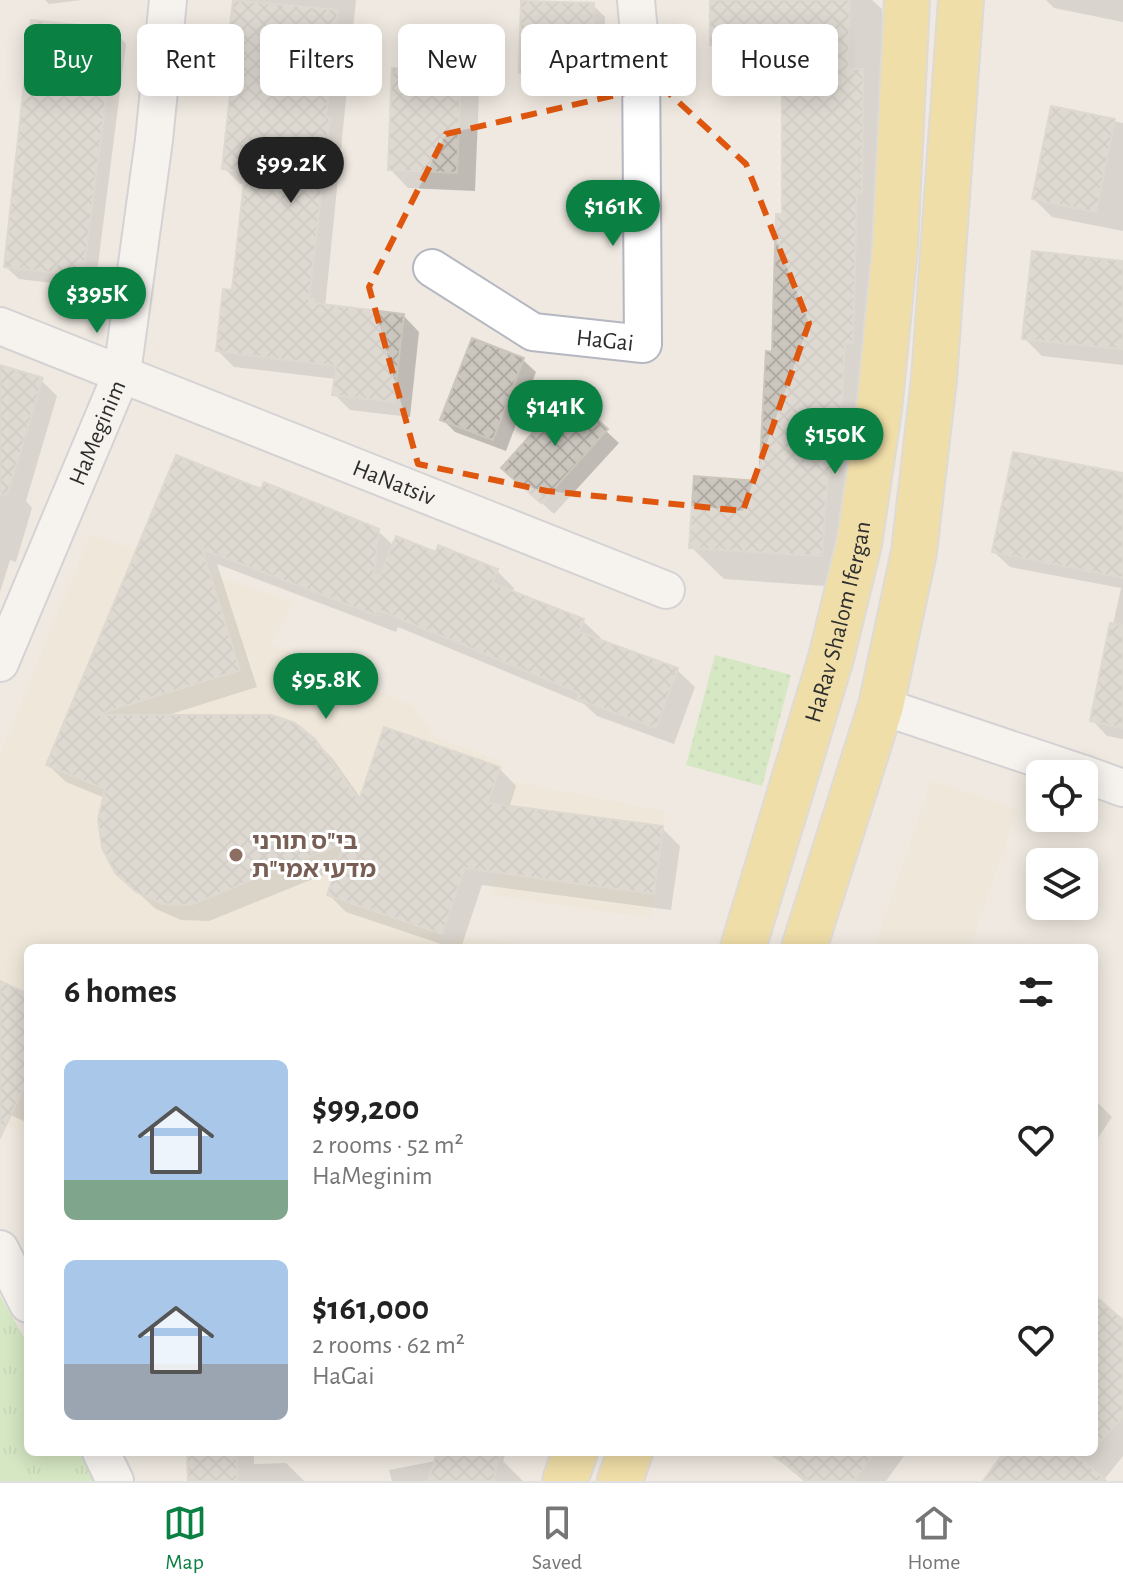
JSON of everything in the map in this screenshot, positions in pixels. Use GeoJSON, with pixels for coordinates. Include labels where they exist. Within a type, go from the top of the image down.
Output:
{"type":"FeatureCollection","features":[{"type":"Feature","properties":{"kind":"main road","name":"HaRav Shalom Ifergan"},"geometry":{"type":"LineString","coordinates":[[744,944],[831,658],[859,544],[879,410],[895,248],[907,0]]}},
{"type":"Feature","properties":{"kind":"main road"},"geometry":{"type":"LineString","coordinates":[[805,944],[881,706],[914,552],[934,379],[961,0]]}},
{"type":"Feature","properties":{"kind":"main road"},"geometry":{"type":"LineString","coordinates":[[565,1481],[574,1456]]}},
{"type":"Feature","properties":{"kind":"main road"},"geometry":{"type":"LineString","coordinates":[[620,1481],[629,1456]]}},
{"type":"Feature","properties":{"kind":"street","name":"HaMeginim"},"geometry":{"type":"LineString","coordinates":[[0,663],[122,373],[154,140],[168,0]]}},
{"type":"Feature","properties":{"kind":"street","name":"HaGai"},"geometry":{"type":"LineString","coordinates":[[432,268],[533,332],[643,344],[641,55],[636,0]]}},
{"type":"Feature","properties":{"kind":"street","name":"HaNatsiv"},"geometry":{"type":"LineString","coordinates":[[0,326],[666,590]]}},
{"type":"Feature","properties":{"kind":"street"},"geometry":{"type":"LineString","coordinates":[[881,706],[1042,760]]}},
{"type":"Feature","properties":{"kind":"street"},"geometry":{"type":"LineString","coordinates":[[1098,779],[1123,788]]}},
{"type":"Feature","properties":{"kind":"street"},"geometry":{"type":"LineString","coordinates":[[0,1249],[24,1296]]}},
{"type":"Feature","properties":{"kind":"street"},"geometry":{"type":"LineString","coordinates":[[103,1456],[115,1481]]}},
{"type":"Feature","properties":{"kind":"highlighted area"},"geometry":{"type":"Polygon","coordinates":[[[660,85],[746,164],[809,323],[743,511],[547,491],[418,464],[369,287],[446,134],[660,85]]]}},
{"type":"Feature","properties":{"kind":"shaded area","name":"בי\"ס תורני מדעי אמי\"ת"},"geometry":{"type":"Polygon","coordinates":[[[90,534],[294,602],[271,644],[414,706],[435,737],[504,762],[439,944],[24,944],[24,1131],[0,1124],[0,753],[90,534]]]}},
{"type":"Feature","properties":{"kind":"shaded area"},"geometry":{"type":"Polygon","coordinates":[[[931,780],[1018,809],[971,944],[875,944],[931,780]]]}},
{"type":"Feature","properties":{"kind":"shaded area"},"geometry":{"type":"Polygon","coordinates":[[[512,781],[666,811],[651,918],[491,895],[512,781]]]}},
{"type":"Feature","properties":{"kind":"shaded area"},"geometry":{"type":"Polygon","coordinates":[[[456,937],[522,944],[452,944],[456,937]]]}},
{"type":"Feature","properties":{"kind":"green space"},"geometry":{"type":"Polygon","coordinates":[[[715,655],[791,675],[762,786],[686,765],[715,655]]]}},
{"type":"Feature","properties":{"kind":"green space"},"geometry":{"type":"Polygon","coordinates":[[[0,1296],[24,1337],[24,1456],[87,1456],[100,1481],[0,1481],[0,1296]]]}},
{"type":"Feature","properties":{"kind":"building"},"geometry":{"type":"Polygon","coordinates":[[[233,0],[338,10],[336,24],[260,24],[260,96],[328,96],[326,117],[330,118],[309,299],[314,299],[314,303],[404,314],[394,402],[332,395],[336,366],[216,351],[223,289],[232,290],[245,172],[222,169],[230,96],[244,96],[244,24],[230,24],[233,0]]]}},
{"type":"Feature","properties":{"kind":"building"},"geometry":{"type":"Polygon","coordinates":[[[710,0],[850,0],[849,69],[863,69],[862,193],[857,193],[853,343],[845,342],[838,475],[828,474],[822,556],[689,548],[694,476],[759,481],[766,351],[772,352],[776,214],[782,214],[782,96],[838,96],[838,24],[712,24],[710,45],[710,0]]]}},
{"type":"Feature","properties":{"kind":"building"},"geometry":{"type":"Polygon","coordinates":[[[521,1],[594,3],[593,24],[521,24],[519,73],[521,1]]]}},
{"type":"Feature","properties":{"kind":"building"},"geometry":{"type":"Polygon","coordinates":[[[31,20],[68,24],[31,24],[31,20]]]}},
{"type":"Feature","properties":{"kind":"building"},"geometry":{"type":"Polygon","coordinates":[[[392,68],[398,68],[398,96],[460,96],[457,173],[388,170],[392,68]]]}},
{"type":"Feature","properties":{"kind":"building"},"geometry":{"type":"Polygon","coordinates":[[[24,84],[24,96],[106,96],[83,276],[4,267],[24,84]]]}},
{"type":"Feature","properties":{"kind":"building"},"geometry":{"type":"Polygon","coordinates":[[[1051,106],[1115,119],[1096,212],[1032,199],[1051,106]]]}},
{"type":"Feature","properties":{"kind":"building"},"geometry":{"type":"Polygon","coordinates":[[[1032,251],[1123,261],[1123,349],[1022,339],[1032,251]]]}},
{"type":"Feature","properties":{"kind":"building"},"geometry":{"type":"Polygon","coordinates":[[[472,338],[524,358],[493,440],[440,420],[472,338]]]}},
{"type":"Feature","properties":{"kind":"building"},"geometry":{"type":"Polygon","coordinates":[[[0,365],[43,378],[7,495],[0,494],[0,365]]]}},
{"type":"Feature","properties":{"kind":"building"},"geometry":{"type":"Polygon","coordinates":[[[568,393],[608,429],[541,503],[501,468],[568,393]]]}},
{"type":"Feature","properties":{"kind":"building"},"geometry":{"type":"Polygon","coordinates":[[[1013,452],[1123,473],[1123,578],[992,552],[1013,452]]]}},
{"type":"Feature","properties":{"kind":"building"},"geometry":{"type":"Polygon","coordinates":[[[176,455],[261,489],[264,482],[379,529],[374,574],[380,576],[396,536],[436,552],[438,545],[498,569],[492,583],[584,619],[579,632],[678,668],[656,728],[577,699],[579,693],[381,611],[378,616],[202,549],[240,670],[96,715],[271,715],[295,723],[315,739],[359,800],[384,727],[500,767],[488,803],[663,826],[654,894],[465,868],[442,934],[327,895],[345,842],[191,905],[162,904],[136,892],[115,873],[102,848],[98,819],[105,789],[46,765],[176,455]]]}},
{"type":"Feature","properties":{"kind":"building"},"geometry":{"type":"Polygon","coordinates":[[[1110,623],[1123,625],[1123,728],[1090,721],[1110,623]]]}},
{"type":"Feature","properties":{"kind":"building"},"geometry":{"type":"Polygon","coordinates":[[[0,981],[24,992],[24,1087],[0,1138],[0,981]]]}},
{"type":"Feature","properties":{"kind":"building"},"geometry":{"type":"Polygon","coordinates":[[[1098,1298],[1123,1320],[1123,1417],[1098,1445],[1098,1298]]]}},
{"type":"Feature","properties":{"kind":"building"},"geometry":{"type":"Polygon","coordinates":[[[187,1456],[237,1456],[237,1481],[188,1481],[187,1456]]]}},
{"type":"Feature","properties":{"kind":"building"},"geometry":{"type":"Polygon","coordinates":[[[436,1456],[500,1456],[493,1481],[428,1481],[436,1456]]]}},
{"type":"Feature","properties":{"kind":"building"},"geometry":{"type":"Polygon","coordinates":[[[774,1456],[872,1456],[854,1481],[809,1481],[774,1456]]]}},
{"type":"Feature","properties":{"kind":"building"},"geometry":{"type":"Polygon","coordinates":[[[1001,1456],[1078,1456],[1106,1481],[983,1481],[1001,1456]]]}},
{"type":"Feature","properties":{"kind":"place","name":"בי\"ס תורני מדעי אמי\"ת"},"geometry":{"type":"Point","coordinates":[236,855]}}]}
